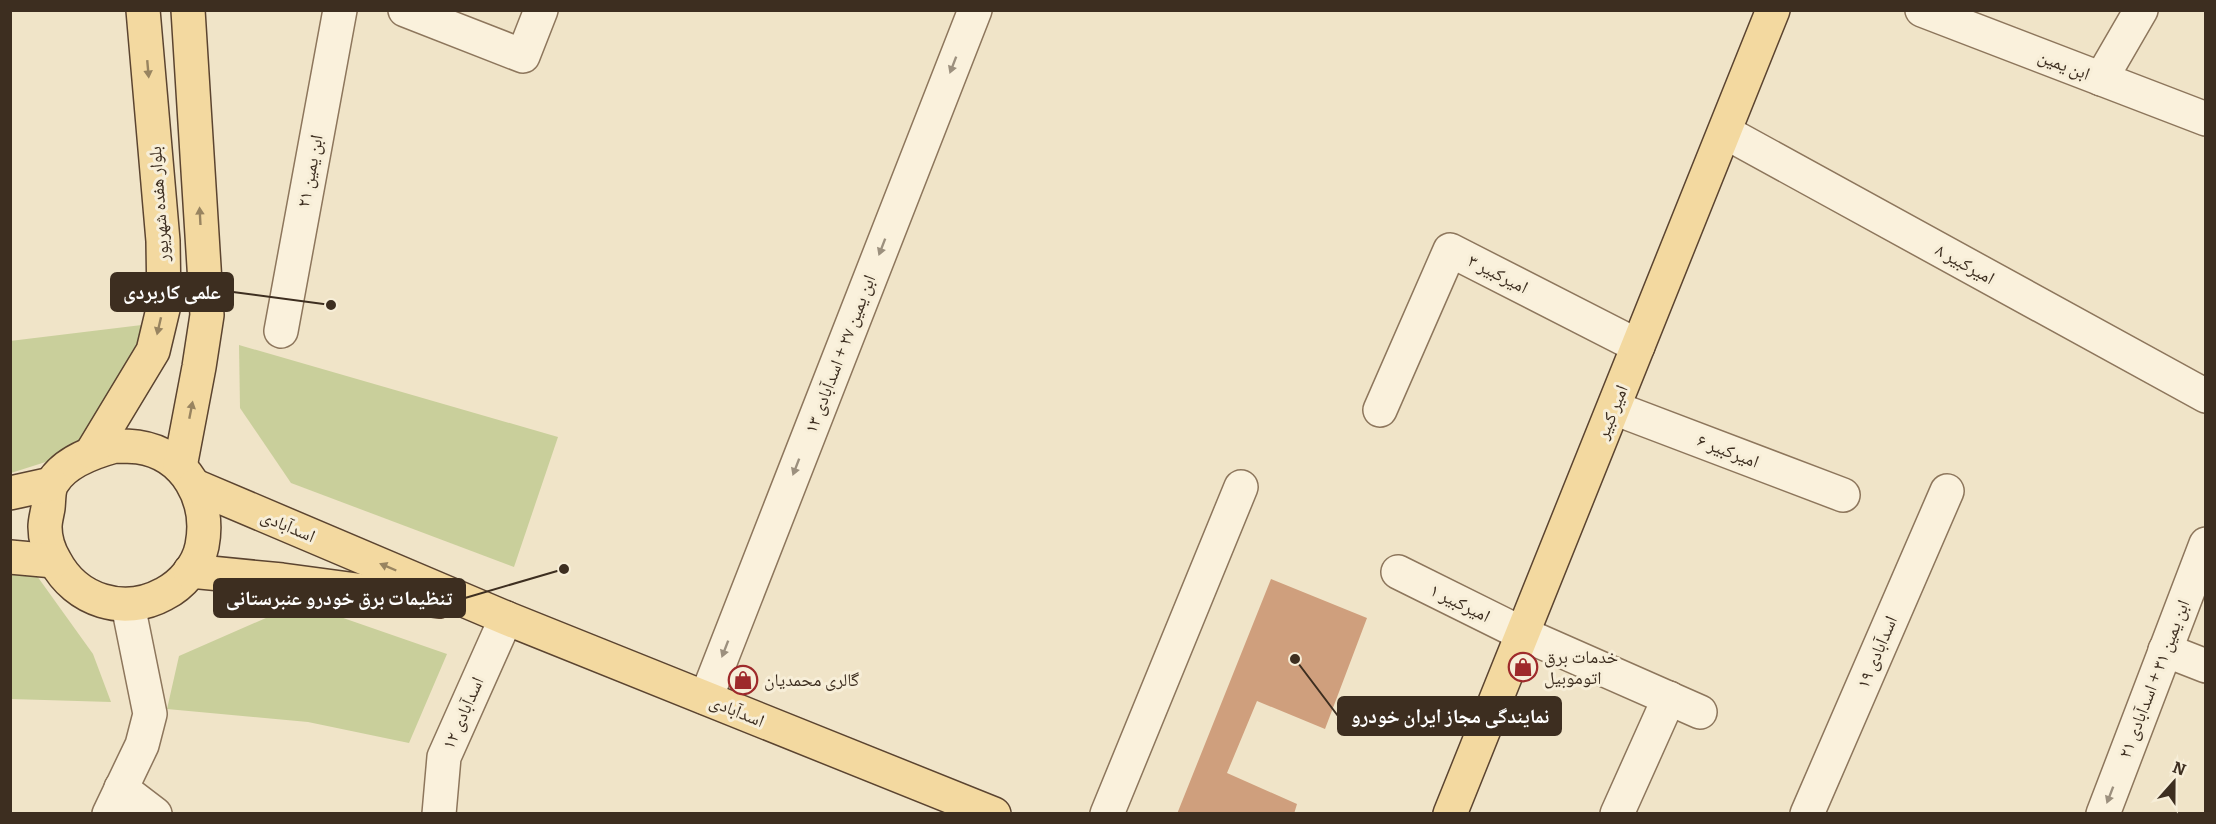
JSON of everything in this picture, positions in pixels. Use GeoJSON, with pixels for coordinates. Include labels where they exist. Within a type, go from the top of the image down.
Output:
{"type":"FeatureCollection","features":[{"type":"Feature","properties":{"kind":"main road","name":"بلوار هفده شهریور"},"geometry":{"type":"LineString","coordinates":[[92,452],[153,351],[164,304],[163,242],[143,10]]}},
{"type":"Feature","properties":{"kind":"main road"},"geometry":{"type":"LineString","coordinates":[[187,477],[207,315],[188,10]]}},
{"type":"Feature","properties":{"kind":"main road","name":"امیر کبیر"},"geometry":{"type":"LineString","coordinates":[[1450,813],[1773,10]]}},
{"type":"Feature","properties":{"kind":"main road"},"geometry":{"type":"LineString","coordinates":[[115,446],[138,447],[161,454],[187,477],[203,507],[205,529],[201,551],[190,572],[174,589],[152,601],[128,605],[103,602],[80,592],[62,574],[50,552],[45,528],[51,484],[59,474],[92,452],[115,446]]}},
{"type":"Feature","properties":{"kind":"main road","name":"اسدآبادی"},"geometry":{"type":"LineString","coordinates":[[187,477],[493,612],[994,813]]}},
{"type":"Feature","properties":{"kind":"main road"},"geometry":{"type":"LineString","coordinates":[[10,493],[51,484]]}},
{"type":"Feature","properties":{"kind":"main road"},"geometry":{"type":"LineString","coordinates":[[10,557],[54,561]]}},
{"type":"Feature","properties":{"kind":"main road","name":"اسدآبادی"},"geometry":{"type":"LineString","coordinates":[[190,572],[282,580],[493,612]]}},
{"type":"Feature","properties":{"kind":"street","name":"ابن یمین ۲۱"},"geometry":{"type":"LineString","coordinates":[[281,331],[340,10]]}},
{"type":"Feature","properties":{"kind":"street"},"geometry":{"type":"LineString","coordinates":[[405,10],[523,56],[541,10]]}},
{"type":"Feature","properties":{"kind":"street","name":"ابن یمین ۲۷ + اسدآبادی ۱۳"},"geometry":{"type":"LineString","coordinates":[[706,698],[975,10]]}},
{"type":"Feature","properties":{"kind":"street","name":"ابن یمین"},"geometry":{"type":"LineString","coordinates":[[1922,10],[2205,118]]}},
{"type":"Feature","properties":{"kind":"street"},"geometry":{"type":"LineString","coordinates":[[2101,79],[2141,10]]}},
{"type":"Feature","properties":{"kind":"street","name":"امیرکبیر ۸"},"geometry":{"type":"LineString","coordinates":[[1725,132],[2205,396]]}},
{"type":"Feature","properties":{"kind":"street","name":"امیرکبیر ۳"},"geometry":{"type":"LineString","coordinates":[[1380,411],[1450,250],[1638,346]]}},
{"type":"Feature","properties":{"kind":"street","name":"امیرکبیر ۶"},"geometry":{"type":"LineString","coordinates":[[1614,408],[1843,495]]}},
{"type":"Feature","properties":{"kind":"street"},"geometry":{"type":"LineString","coordinates":[[1107,813],[1241,487]]}},
{"type":"Feature","properties":{"kind":"street","name":"اسدآبادی ۱۹"},"geometry":{"type":"LineString","coordinates":[[1807,813],[1947,491]]}},
{"type":"Feature","properties":{"kind":"street","name":"ابن یمین ۳۱ + اسدآبادی ۲۱"},"geometry":{"type":"LineString","coordinates":[[2103,813],[2205,544]]}},
{"type":"Feature","properties":{"kind":"street","name":"امیرکبیر ۱"},"geometry":{"type":"LineString","coordinates":[[1398,572],[1523,634],[1700,712]]}},
{"type":"Feature","properties":{"kind":"street"},"geometry":{"type":"LineString","coordinates":[[128,605],[150,714],[142,745],[115,801],[155,813]]}},
{"type":"Feature","properties":{"kind":"street","name":"اسدآبادی ۱۲"},"geometry":{"type":"LineString","coordinates":[[439,813],[444,757],[493,612]]}},
{"type":"Feature","properties":{"kind":"street"},"geometry":{"type":"LineString","coordinates":[[2165,650],[2205,666]]}},
{"type":"Feature","properties":{"kind":"street"},"geometry":{"type":"LineString","coordinates":[[1617,813],[1669,698]]}},
{"type":"Feature","properties":{"kind":"green space"},"geometry":{"type":"Polygon","coordinates":[[[150,324],[77,452],[11,473],[10,341],[150,324]]]}},
{"type":"Feature","properties":{"kind":"green space"},"geometry":{"type":"Polygon","coordinates":[[[239,345],[558,437],[514,567],[291,483],[240,408],[239,345]]]}},
{"type":"Feature","properties":{"kind":"green space"},"geometry":{"type":"Polygon","coordinates":[[[32,569],[93,654],[111,702],[11,699],[10,570],[32,569]]]}},
{"type":"Feature","properties":{"kind":"green space"},"geometry":{"type":"Polygon","coordinates":[[[300,603],[447,654],[409,743],[308,722],[167,709],[179,656],[300,603]]]}},
{"type":"Feature","properties":{"kind":"building"},"geometry":{"type":"Polygon","coordinates":[[[1271,579],[1367,618],[1325,729],[1257,701],[1227,773],[1297,804],[1294,814],[1177,814],[1271,579]]]}},
{"type":"Feature","properties":{"kind":"place","name":"علمی کاربردی"},"geometry":{"type":"Point","coordinates":[331,305]}},
{"type":"Feature","properties":{"kind":"place","name":"تنظیمات برق خودرو عنبرستانی"},"geometry":{"type":"Point","coordinates":[564,569]}},
{"type":"Feature","properties":{"kind":"place","name":"نمایندگی مجاز ایران خودرو"},"geometry":{"type":"Point","coordinates":[1295,659]}},
{"type":"Feature","properties":{"kind":"place","name":"خدمات برق اتوموبیل"},"geometry":{"type":"Point","coordinates":[1523,667]}},
{"type":"Feature","properties":{"kind":"place","name":"گالری محمدیان"},"geometry":{"type":"Point","coordinates":[743,680]}}]}
